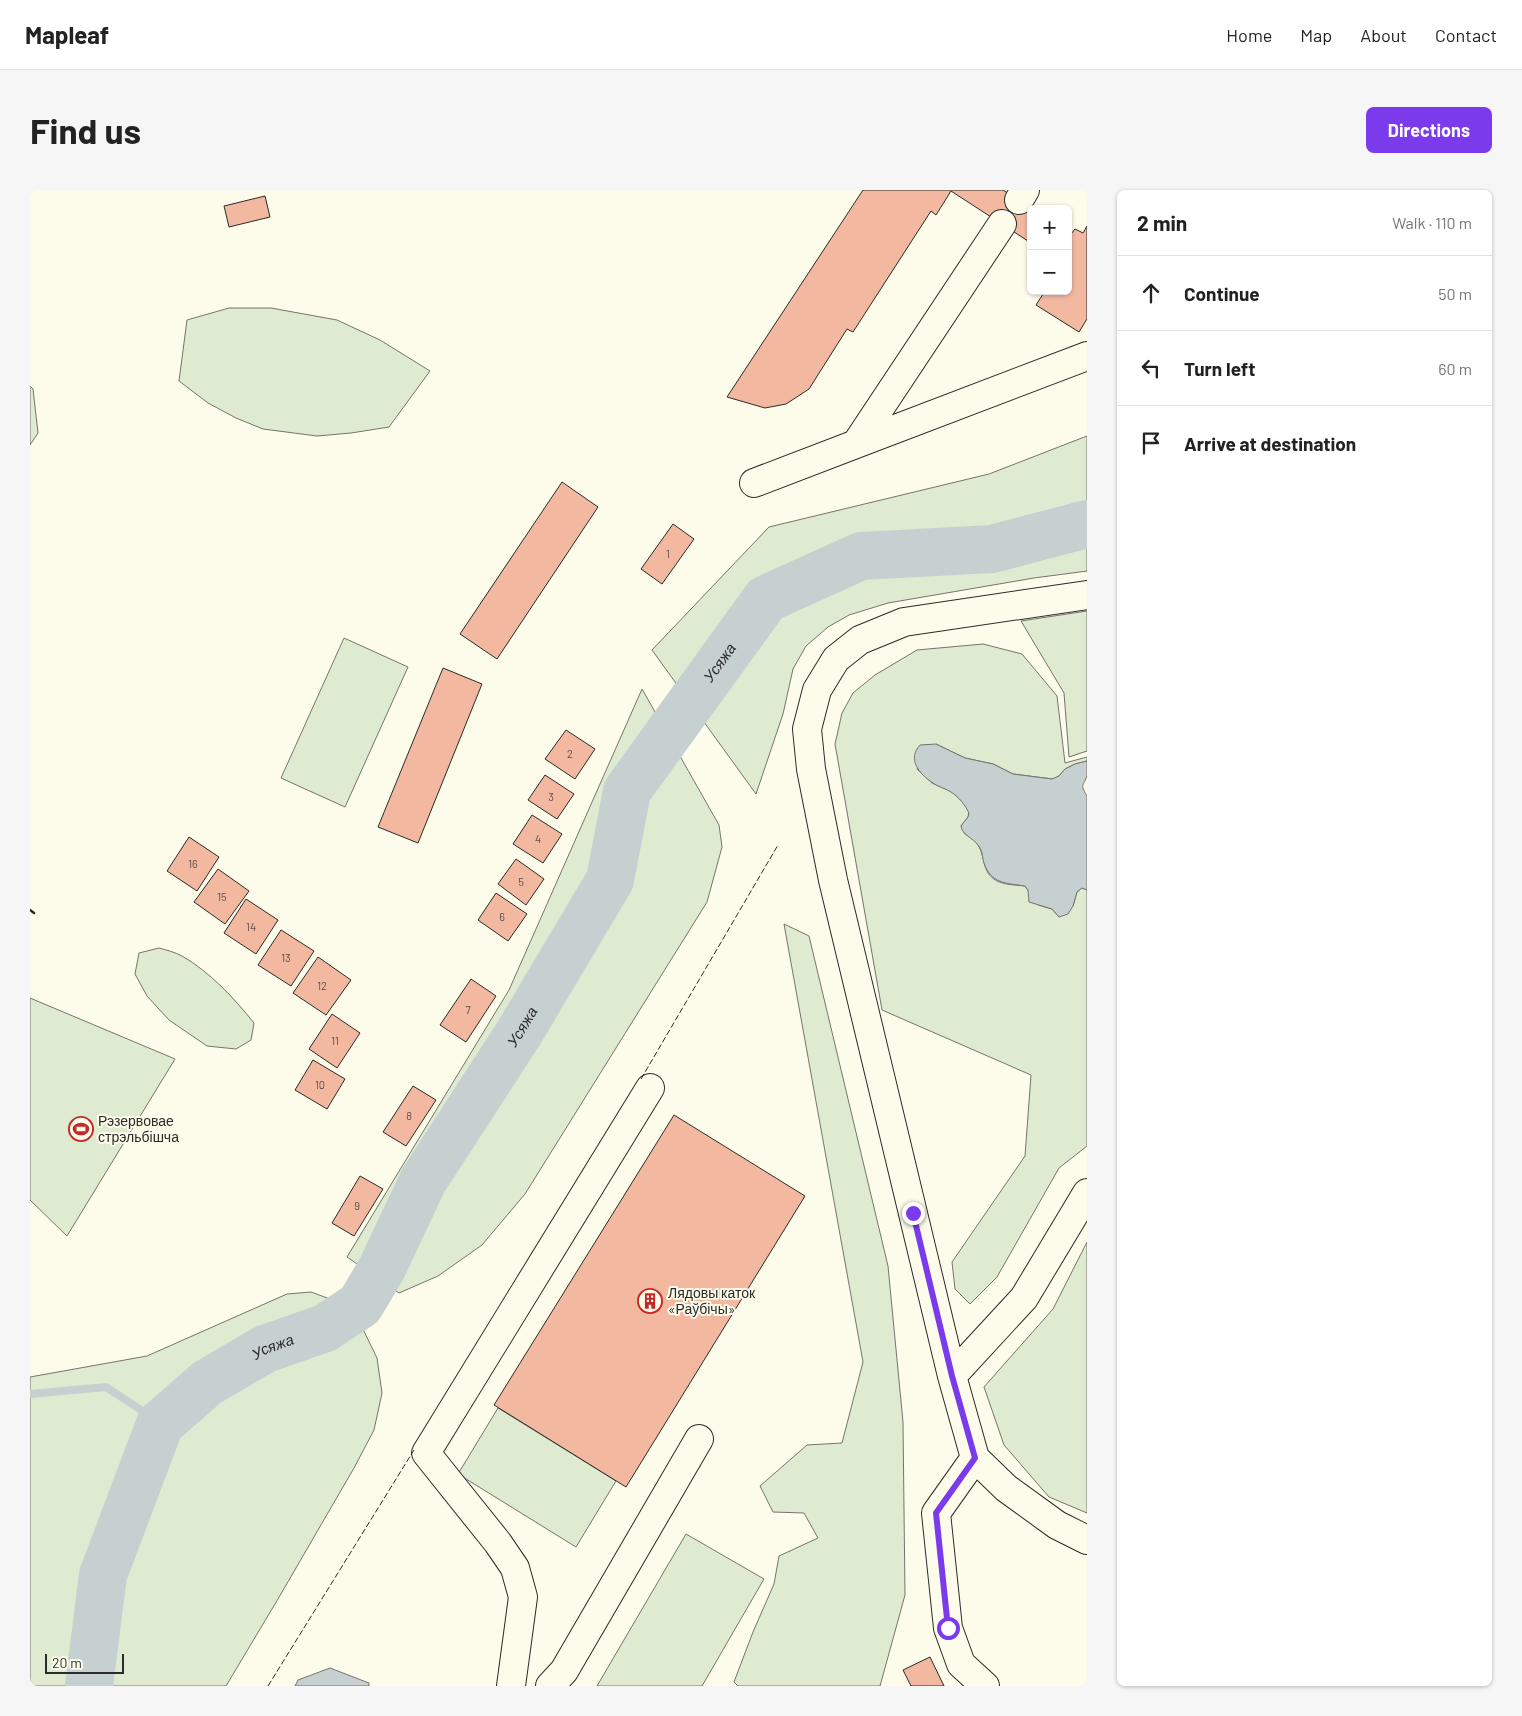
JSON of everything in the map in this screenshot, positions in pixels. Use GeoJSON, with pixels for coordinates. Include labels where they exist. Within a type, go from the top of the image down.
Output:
{"type":"FeatureCollection","features":[{"type":"Feature","properties":{"kind":"street"},"geometry":{"type":"LineString","coordinates":[[856,444],[1002,224]]}},
{"type":"Feature","properties":{"kind":"street"},"geometry":{"type":"LineString","coordinates":[[754,483],[1087,356]]}},
{"type":"Feature","properties":{"kind":"street"},"geometry":{"type":"LineString","coordinates":[[1087,595],[904,622],[860,640],[836,659],[817,690],[807,729],[811,769],[834,880],[952,1376],[975,1458],[1006,1488],[1057,1525],[1087,1540]]}},
{"type":"Feature","properties":{"kind":"street"},"geometry":{"type":"LineString","coordinates":[[511,1686],[523,1597],[516,1568],[426,1453],[650,1088]]}},
{"type":"Feature","properties":{"kind":"street"},"geometry":{"type":"LineString","coordinates":[[952,1376],[1024,1298],[1087,1193]]}},
{"type":"Feature","properties":{"kind":"street"},"geometry":{"type":"LineString","coordinates":[[550,1686],[564,1671],[699,1439]]}},
{"type":"Feature","properties":{"kind":"street"},"geometry":{"type":"LineString","coordinates":[[975,1458],[936,1513],[948,1628],[961,1664],[985,1686]]}},
{"type":"Feature","properties":{"kind":"green space"},"geometry":{"type":"Polygon","coordinates":[[[229,308],[271,308],[337,320],[380,340],[430,371],[389,427],[317,436],[263,429],[236,418],[208,403],[179,381],[187,320],[229,308]]]}},
{"type":"Feature","properties":{"kind":"green space"},"geometry":{"type":"Polygon","coordinates":[[[30,386],[33,389],[38,433],[30,445],[30,386]]]}},
{"type":"Feature","properties":{"kind":"green space"},"geometry":{"type":"Polygon","coordinates":[[[1087,436],[1087,571],[1034,578],[888,603],[849,615],[828,627],[806,646],[793,669],[783,714],[756,794],[652,650],[769,527],[989,474],[1087,436]]]}},
{"type":"Feature","properties":{"kind":"green space"},"geometry":{"type":"Polygon","coordinates":[[[1087,611],[1087,751],[1069,757],[1064,693],[1021,621],[1087,611]]]}},
{"type":"Feature","properties":{"kind":"green space"},"geometry":{"type":"Polygon","coordinates":[[[344,638],[408,667],[345,807],[281,778],[344,638]]]}},
{"type":"Feature","properties":{"kind":"green space"},"geometry":{"type":"Polygon","coordinates":[[[983,644],[1022,654],[1057,696],[1065,763],[1087,757],[1087,761],[1065,769],[1059,776],[1053,779],[1013,774],[993,764],[965,758],[936,744],[917,769],[932,783],[952,792],[964,803],[969,812],[968,817],[961,826],[965,834],[978,845],[987,871],[997,881],[1025,886],[1038,905],[1052,909],[1059,917],[1073,906],[1077,892],[1082,888],[1087,890],[1087,1146],[1059,1168],[997,1277],[970,1304],[955,1289],[952,1262],[1025,1156],[1031,1075],[882,1010],[835,744],[842,713],[853,693],[875,675],[917,650],[983,644]]]}},
{"type":"Feature","properties":{"kind":"green space"},"geometry":{"type":"Polygon","coordinates":[[[642,689],[719,825],[722,847],[707,902],[525,1194],[482,1245],[438,1276],[399,1293],[347,1257],[509,990],[642,689]]]}},
{"type":"Feature","properties":{"kind":"green space"},"geometry":{"type":"Polygon","coordinates":[[[784,924],[809,936],[888,1266],[903,1422],[905,1595],[880,1686],[738,1686],[734,1682],[774,1584],[779,1556],[818,1538],[804,1513],[773,1512],[760,1486],[807,1445],[842,1443],[863,1362],[784,924]]]}},
{"type":"Feature","properties":{"kind":"green space"},"geometry":{"type":"Polygon","coordinates":[[[159,948],[173,952],[192,962],[221,986],[254,1023],[251,1040],[236,1049],[207,1046],[169,1020],[147,996],[135,974],[139,953],[159,948]]]}},
{"type":"Feature","properties":{"kind":"green space","name":"Рэзервовае стрэльбішча"},"geometry":{"type":"Polygon","coordinates":[[[30,998],[175,1059],[67,1236],[30,1200],[30,998]]]}},
{"type":"Feature","properties":{"kind":"green space"},"geometry":{"type":"Polygon","coordinates":[[[1087,1242],[1087,1513],[1049,1497],[1004,1445],[984,1387],[1053,1309],[1087,1242]]]}},
{"type":"Feature","properties":{"kind":"green space"},"geometry":{"type":"Polygon","coordinates":[[[311,1292],[338,1302],[359,1321],[377,1358],[382,1393],[374,1430],[354,1468],[226,1686],[30,1686],[30,1377],[147,1356],[287,1294],[311,1292]]]}},
{"type":"Feature","properties":{"kind":"green space"},"geometry":{"type":"Polygon","coordinates":[[[498,1408],[616,1481],[576,1547],[458,1474],[498,1408]]]}},
{"type":"Feature","properties":{"kind":"green space"},"geometry":{"type":"Polygon","coordinates":[[[686,1534],[764,1579],[702,1686],[597,1686],[686,1534]]]}},
{"type":"Feature","properties":{"kind":"shaded area"},"geometry":{"type":"Polygon","coordinates":[[[936,744],[965,758],[993,764],[1013,774],[1052,779],[1059,776],[1065,769],[1087,761],[1087,775],[1083,789],[1087,796],[1087,890],[1082,888],[1077,892],[1073,906],[1068,914],[1059,917],[1052,909],[1029,902],[1028,890],[1025,886],[995,879],[987,870],[980,847],[966,834],[961,826],[968,817],[969,813],[966,807],[954,794],[923,775],[916,766],[916,750],[920,745],[936,744]]]}},
{"type":"Feature","properties":{"kind":"shaded area"},"geometry":{"type":"Polygon","coordinates":[[[330,1668],[369,1683],[369,1686],[295,1686],[298,1680],[330,1668]]]}},
{"type":"Feature","properties":{"kind":"building"},"geometry":{"type":"Polygon","coordinates":[[[863,190],[1003,190],[1027,206],[1027,240],[951,191],[936,215],[931,211],[853,332],[847,329],[809,389],[786,404],[765,408],[727,397],[863,190]]]}},
{"type":"Feature","properties":{"kind":"building"},"geometry":{"type":"Polygon","coordinates":[[[265,196],[270,217],[229,227],[224,206],[265,196]]]}},
{"type":"Feature","properties":{"kind":"building"},"geometry":{"type":"Polygon","coordinates":[[[1087,226],[1087,319],[1079,332],[1036,305],[1042,295],[1072,295],[1072,233],[1075,229],[1083,233],[1087,226]]]}},
{"type":"Feature","properties":{"kind":"building"},"geometry":{"type":"Polygon","coordinates":[[[562,482],[598,507],[497,659],[460,634],[562,482]]]}},
{"type":"Feature","properties":{"kind":"building"},"geometry":{"type":"Polygon","coordinates":[[[673,524],[694,539],[662,584],[641,569],[673,524]]]}},
{"type":"Feature","properties":{"kind":"building"},"geometry":{"type":"Polygon","coordinates":[[[443,668],[482,684],[418,843],[378,827],[443,668]]]}},
{"type":"Feature","properties":{"kind":"building"},"geometry":{"type":"Polygon","coordinates":[[[566,730],[595,749],[575,779],[545,759],[566,730]]]}},
{"type":"Feature","properties":{"kind":"building"},"geometry":{"type":"Polygon","coordinates":[[[545,775],[574,794],[557,819],[528,800],[545,775]]]}},
{"type":"Feature","properties":{"kind":"building"},"geometry":{"type":"Polygon","coordinates":[[[532,815],[562,834],[543,863],[513,844],[532,815]]]}},
{"type":"Feature","properties":{"kind":"building"},"geometry":{"type":"Polygon","coordinates":[[[189,837],[219,857],[197,891],[167,871],[189,837]]]}},
{"type":"Feature","properties":{"kind":"building"},"geometry":{"type":"Polygon","coordinates":[[[516,859],[544,879],[526,905],[498,884],[516,859]]]}},
{"type":"Feature","properties":{"kind":"building"},"geometry":{"type":"Polygon","coordinates":[[[218,869],[249,891],[225,924],[194,902],[218,869]]]}},
{"type":"Feature","properties":{"kind":"building"},"geometry":{"type":"Polygon","coordinates":[[[496,893],[527,914],[508,941],[478,920],[496,893]]]}},
{"type":"Feature","properties":{"kind":"building"},"geometry":{"type":"Polygon","coordinates":[[[246,899],[278,920],[256,954],[224,933],[246,899]]]}},
{"type":"Feature","properties":{"kind":"building"},"geometry":{"type":"Polygon","coordinates":[[[281,930],[314,951],[291,986],[258,965],[281,930]]]}},
{"type":"Feature","properties":{"kind":"building"},"geometry":{"type":"Polygon","coordinates":[[[318,957],[351,980],[326,1015],[293,993],[318,957]]]}},
{"type":"Feature","properties":{"kind":"building"},"geometry":{"type":"Polygon","coordinates":[[[471,979],[496,996],[466,1042],[440,1025],[471,979]]]}},
{"type":"Feature","properties":{"kind":"building"},"geometry":{"type":"Polygon","coordinates":[[[332,1014],[360,1033],[337,1068],[309,1049],[332,1014]]]}},
{"type":"Feature","properties":{"kind":"building"},"geometry":{"type":"Polygon","coordinates":[[[313,1060],[345,1079],[327,1109],[295,1090],[313,1060]]]}},
{"type":"Feature","properties":{"kind":"building"},"geometry":{"type":"Polygon","coordinates":[[[413,1086],[436,1100],[406,1146],[383,1132],[413,1086]]]}},
{"type":"Feature","properties":{"kind":"building","name":"Лядовы каток «Раўбічы»"},"geometry":{"type":"Polygon","coordinates":[[[674,1115],[805,1196],[626,1487],[494,1405],[674,1115]]]}},
{"type":"Feature","properties":{"kind":"building"},"geometry":{"type":"Polygon","coordinates":[[[360,1176],[383,1189],[354,1236],[332,1223],[360,1176]]]}},
{"type":"Feature","properties":{"kind":"building"},"geometry":{"type":"Polygon","coordinates":[[[930,1657],[944,1686],[911,1686],[903,1670],[930,1657]]]}},
{"type":"Feature","properties":{"kind":"waterway","name":"Усяжа"},"geometry":{"type":"LineString","coordinates":[[89,1686],[103,1575],[160,1424],[207,1383],[265,1349],[325,1328],[360,1305],[382,1268],[423,1181],[519,1033],[610,880],[627,791],[766,599],[861,556],[992,549],[1087,524]]}},
{"type":"Feature","properties":{"kind":"waterway"},"geometry":{"type":"LineString","coordinates":[[30,1394],[106,1387],[160,1424]]}},
{"type":"Feature","properties":{"kind":"fence"},"geometry":{"type":"LineString","coordinates":[[641,1079],[778,845]]}},
{"type":"Feature","properties":{"kind":"fence"},"geometry":{"type":"LineString","coordinates":[[268,1686],[414,1450]]}},
{"type":"Feature","properties":{"kind":"wall"},"geometry":{"type":"LineString","coordinates":[[30,910],[34,913]]}},
{"type":"Feature","properties":{"kind":"place","name":"Рэзервовае стрэльбішча"},"geometry":{"type":"Point","coordinates":[81,1129]}},
{"type":"Feature","properties":{"kind":"place","name":"Лядовы каток «Раўбічы»"},"geometry":{"type":"Point","coordinates":[650,1301]}},
{"type":"Feature","properties":{"kind":"route"},"geometry":{"type":"LineString","coordinates":[[913,1213],[952,1376],[975,1458],[936,1513],[948,1628]]}}]}
